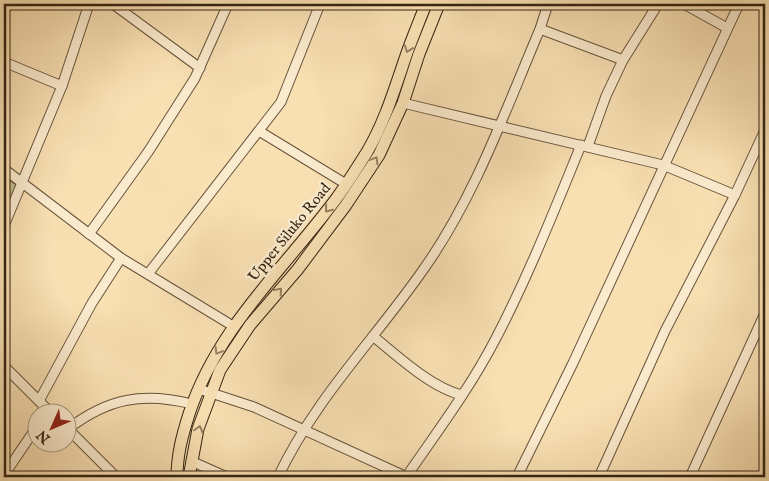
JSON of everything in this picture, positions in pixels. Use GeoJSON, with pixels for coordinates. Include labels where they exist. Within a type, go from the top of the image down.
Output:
{"type":"FeatureCollection","features":[{"type":"Feature","properties":{"kind":"main road","name":"Upper Siluko Road"},"geometry":{"type":"LineString","coordinates":[[177,477],[177,458],[181,440],[192,404],[206,372],[232,326],[331,206],[368,149],[393,95],[426,4]]}},
{"type":"Feature","properties":{"kind":"main road","name":"Upper Siluko Road"},"geometry":{"type":"LineString","coordinates":[[189,477],[198,429],[220,370],[250,325],[298,269],[346,206],[379,155],[402,103],[439,4]]}},
{"type":"Feature","properties":{"kind":"street"},"geometry":{"type":"LineString","coordinates":[[4,226],[62,86],[89,4]]}},
{"type":"Feature","properties":{"kind":"street"},"geometry":{"type":"LineString","coordinates":[[113,4],[200,68]]}},
{"type":"Feature","properties":{"kind":"street"},"geometry":{"type":"LineString","coordinates":[[88,234],[148,152],[196,78],[228,4]]}},
{"type":"Feature","properties":{"kind":"street"},"geometry":{"type":"LineString","coordinates":[[148,274],[282,102],[320,4]]}},
{"type":"Feature","properties":{"kind":"street"},"geometry":{"type":"LineString","coordinates":[[278,477],[291,450],[335,383],[424,270],[465,202],[540,29],[548,4]]}},
{"type":"Feature","properties":{"kind":"street"},"geometry":{"type":"LineString","coordinates":[[199,389],[254,407],[406,477],[462,395],[495,340],[622,60],[658,4]]}},
{"type":"Feature","properties":{"kind":"street"},"geometry":{"type":"LineString","coordinates":[[684,4],[727,28]]}},
{"type":"Feature","properties":{"kind":"street"},"geometry":{"type":"LineString","coordinates":[[517,477],[573,363],[739,4]]}},
{"type":"Feature","properties":{"kind":"street"},"geometry":{"type":"LineString","coordinates":[[540,29],[622,60]]}},
{"type":"Feature","properties":{"kind":"street"},"geometry":{"type":"LineString","coordinates":[[4,62],[62,86]]}},
{"type":"Feature","properties":{"kind":"street"},"geometry":{"type":"LineString","coordinates":[[402,103],[663,165],[736,195]]}},
{"type":"Feature","properties":{"kind":"street"},"geometry":{"type":"LineString","coordinates":[[599,477],[665,331],[736,195],[765,130]]}},
{"type":"Feature","properties":{"kind":"street"},"geometry":{"type":"LineString","coordinates":[[259,131],[346,184]]}},
{"type":"Feature","properties":{"kind":"street"},"geometry":{"type":"LineString","coordinates":[[4,169],[121,258],[232,326]]}},
{"type":"Feature","properties":{"kind":"street"},"geometry":{"type":"LineString","coordinates":[[39,401],[92,303],[121,258]]}},
{"type":"Feature","properties":{"kind":"street"},"geometry":{"type":"LineString","coordinates":[[690,477],[765,313]]}},
{"type":"Feature","properties":{"kind":"street"},"geometry":{"type":"LineString","coordinates":[[373,336],[403,361],[449,392],[462,395]]}},
{"type":"Feature","properties":{"kind":"street"},"geometry":{"type":"LineString","coordinates":[[4,366],[42,404]]}},
{"type":"Feature","properties":{"kind":"street"},"geometry":{"type":"LineString","coordinates":[[78,421],[102,406],[128,400],[168,398],[192,404]]}},
{"type":"Feature","properties":{"kind":"street"},"geometry":{"type":"LineString","coordinates":[[78,439],[116,477]]}},
{"type":"Feature","properties":{"kind":"street"},"geometry":{"type":"LineString","coordinates":[[4,475],[28,440]]}},
{"type":"Feature","properties":{"kind":"street"},"geometry":{"type":"LineString","coordinates":[[191,461],[227,477]]}},
{"type":"Feature","properties":{"kind":"green space"},"geometry":{"type":"Polygon","coordinates":[[[4,177],[16,185],[4,216],[4,177]]]}}]}
